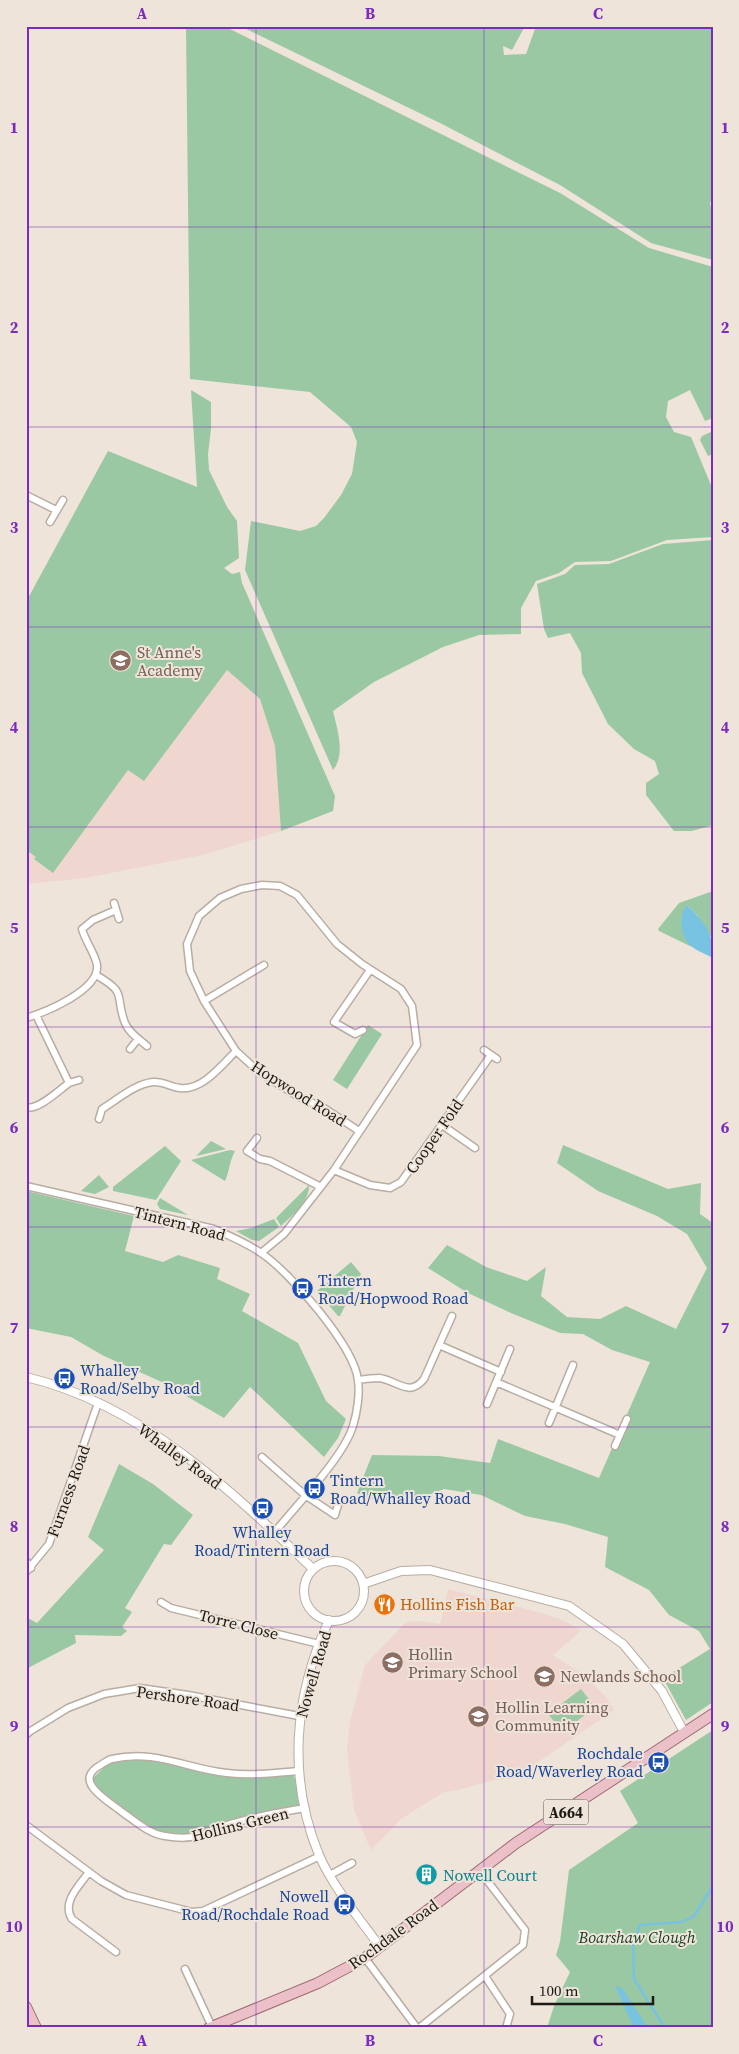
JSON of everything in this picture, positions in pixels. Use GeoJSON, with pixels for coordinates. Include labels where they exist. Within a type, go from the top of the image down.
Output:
{"type":"FeatureCollection","features":[{"type":"Feature","properties":{"kind":"main road","name":"Rochdale Road"},"geometry":{"type":"LineString","coordinates":[[210,2027],[232,2023],[318,1983],[365,1958],[516,1843],[713,1714]]}},
{"type":"Feature","properties":{"kind":"main road"},"geometry":{"type":"LineString","coordinates":[[26,2007],[36,2028]]}},
{"type":"Feature","properties":{"kind":"street"},"geometry":{"type":"LineString","coordinates":[[26,495],[56,510]]}},
{"type":"Feature","properties":{"kind":"street"},"geometry":{"type":"LineString","coordinates":[[50,522],[63,500]]}},
{"type":"Feature","properties":{"kind":"street","name":"Hopwood Road"},"geometry":{"type":"LineString","coordinates":[[261,1253],[284,1234],[334,1170],[417,1045],[412,1006],[401,989],[370,970],[337,944],[298,895],[280,886],[262,885],[241,889],[220,898],[197,913],[187,944],[190,971],[204,1001],[236,1051],[259,1072],[299,1097],[324,1108],[359,1131]]}},
{"type":"Feature","properties":{"kind":"street"},"geometry":{"type":"LineString","coordinates":[[26,1018],[36,1015],[84,990],[96,975],[97,963],[84,939],[82,929],[115,906],[119,919]]}},
{"type":"Feature","properties":{"kind":"street"},"geometry":{"type":"LineString","coordinates":[[204,1001],[264,965]]}},
{"type":"Feature","properties":{"kind":"street"},"geometry":{"type":"LineString","coordinates":[[363,1030],[355,1034],[334,1022],[370,970]]}},
{"type":"Feature","properties":{"kind":"street"},"geometry":{"type":"LineString","coordinates":[[96,975],[113,985],[118,993],[125,1023],[130,1031],[147,1046]]}},
{"type":"Feature","properties":{"kind":"street"},"geometry":{"type":"LineString","coordinates":[[36,1015],[69,1083]]}},
{"type":"Feature","properties":{"kind":"street"},"geometry":{"type":"LineString","coordinates":[[130,1049],[138,1039]]}},
{"type":"Feature","properties":{"kind":"street"},"geometry":{"type":"LineString","coordinates":[[484,1050],[497,1059]]}},
{"type":"Feature","properties":{"kind":"street"},"geometry":{"type":"LineString","coordinates":[[99,1119],[102,1109],[141,1085],[154,1082],[167,1083],[180,1088],[195,1086],[207,1079],[236,1051]]}},
{"type":"Feature","properties":{"kind":"street","name":"Cooper Fold"},"geometry":{"type":"LineString","coordinates":[[334,1170],[370,1185],[390,1188],[401,1182],[491,1055]]}},
{"type":"Feature","properties":{"kind":"street"},"geometry":{"type":"LineString","coordinates":[[26,1107],[37,1107],[69,1083],[79,1080]]}},
{"type":"Feature","properties":{"kind":"street"},"geometry":{"type":"LineString","coordinates":[[442,1125],[475,1148]]}},
{"type":"Feature","properties":{"kind":"street"},"geometry":{"type":"LineString","coordinates":[[257,1138],[247,1151],[260,1159],[270,1161],[321,1187]]}},
{"type":"Feature","properties":{"kind":"street","name":"Tintern Road"},"geometry":{"type":"LineString","coordinates":[[26,1186],[214,1229],[239,1240],[273,1262],[307,1298],[334,1332],[349,1355],[358,1380],[353,1426],[343,1448],[274,1532]]}},
{"type":"Feature","properties":{"kind":"street"},"geometry":{"type":"LineString","coordinates":[[358,1380],[381,1378],[402,1386],[414,1387],[424,1379],[452,1316]]}},
{"type":"Feature","properties":{"kind":"street"},"geometry":{"type":"LineString","coordinates":[[439,1345],[500,1372]]}},
{"type":"Feature","properties":{"kind":"street"},"geometry":{"type":"LineString","coordinates":[[487,1404],[510,1350]]}},
{"type":"Feature","properties":{"kind":"street"},"geometry":{"type":"LineString","coordinates":[[549,1423],[573,1365]]}},
{"type":"Feature","properties":{"kind":"street","name":"Whalley Road"},"geometry":{"type":"LineString","coordinates":[[27,1379],[68,1390],[98,1403],[146,1429],[196,1464],[313,1569]]}},
{"type":"Feature","properties":{"kind":"street"},"geometry":{"type":"LineString","coordinates":[[496,1382],[620,1435]]}},
{"type":"Feature","properties":{"kind":"street","name":"Furness Road"},"geometry":{"type":"LineString","coordinates":[[29,1570],[49,1544],[98,1403]]}},
{"type":"Feature","properties":{"kind":"street"},"geometry":{"type":"LineString","coordinates":[[615,1446],[627,1419]]}},
{"type":"Feature","properties":{"kind":"street"},"geometry":{"type":"LineString","coordinates":[[262,1457],[305,1495],[335,1515],[338,1505]]}},
{"type":"Feature","properties":{"kind":"street"},"geometry":{"type":"LineString","coordinates":[[26,1561],[29,1570]]}},
{"type":"Feature","properties":{"kind":"street"},"geometry":{"type":"LineString","coordinates":[[329,1561],[347,1564],[354,1569],[363,1584],[361,1604],[355,1612],[339,1620],[320,1618],[312,1612],[304,1595],[304,1586],[307,1576],[313,1569],[329,1561]]}},
{"type":"Feature","properties":{"kind":"street"},"geometry":{"type":"LineString","coordinates":[[363,1584],[401,1571],[430,1570],[569,1606],[623,1644],[662,1691],[684,1732]]}},
{"type":"Feature","properties":{"kind":"street","name":"Torre Close"},"geometry":{"type":"LineString","coordinates":[[161,1602],[171,1608],[319,1644]]}},
{"type":"Feature","properties":{"kind":"street","name":"Nowell Road"},"geometry":{"type":"LineString","coordinates":[[330,1620],[319,1644],[299,1716],[299,1771],[304,1808],[320,1856],[330,1875],[380,1947]]}},
{"type":"Feature","properties":{"kind":"street","name":"Pershore Road"},"geometry":{"type":"LineString","coordinates":[[26,1735],[68,1708],[104,1694],[140,1688],[299,1716]]}},
{"type":"Feature","properties":{"kind":"street","name":"Hollins Green"},"geometry":{"type":"LineString","coordinates":[[299,1771],[227,1773],[150,1756],[110,1759],[94,1769],[90,1774],[90,1782],[94,1791],[144,1827],[163,1836],[195,1837],[232,1823],[304,1808]]}},
{"type":"Feature","properties":{"kind":"street"},"geometry":{"type":"LineString","coordinates":[[26,1825],[89,1872],[126,1895],[192,1912],[204,1911],[320,1856]]}},
{"type":"Feature","properties":{"kind":"street"},"geometry":{"type":"LineString","coordinates":[[330,1875],[352,1863]]}},
{"type":"Feature","properties":{"kind":"street"},"geometry":{"type":"LineString","coordinates":[[365,1958],[418,2028],[523,1944],[525,1930],[479,1870]]}},
{"type":"Feature","properties":{"kind":"street"},"geometry":{"type":"LineString","coordinates":[[89,1872],[68,1904],[69,1914],[72,1919],[116,1952]]}},
{"type":"Feature","properties":{"kind":"street"},"geometry":{"type":"LineString","coordinates":[[185,1969],[210,2027]]}},
{"type":"Feature","properties":{"kind":"street"},"geometry":{"type":"LineString","coordinates":[[485,1976],[510,2014],[506,2028]]}},
{"type":"Feature","properties":{"kind":"shaded area","name":"St Anne's Academy"},"geometry":{"type":"Polygon","coordinates":[[[108,451],[197,488],[227,670],[260,699],[275,746],[281,831],[203,855],[85,878],[26,884],[26,602],[108,451]]]}},
{"type":"Feature","properties":{"kind":"shaded area","name":"Hollin Learning Community"},"geometry":{"type":"Polygon","coordinates":[[[448,1589],[545,1614],[565,1621],[581,1631],[553,1655],[585,1676],[605,1696],[614,1710],[515,1778],[494,1780],[444,1792],[401,1819],[371,1850],[354,1810],[347,1748],[350,1722],[365,1665],[406,1622],[421,1621],[440,1624],[448,1589]]]}},
{"type":"Feature","properties":{"kind":"green space"},"geometry":{"type":"Polygon","coordinates":[[[186,26],[224,26],[560,193],[649,248],[713,267],[713,418],[705,421],[690,390],[668,401],[666,417],[674,432],[691,437],[713,490],[713,537],[667,540],[611,561],[575,562],[559,573],[536,581],[521,608],[521,634],[479,635],[443,647],[374,682],[333,711],[340,749],[337,764],[333,770],[245,570],[251,521],[300,531],[316,526],[341,495],[352,474],[357,442],[351,427],[310,392],[190,379],[186,26]]]}},
{"type":"Feature","properties":{"kind":"green space"},"geometry":{"type":"Polygon","coordinates":[[[240,26],[525,26],[512,50],[503,46],[504,55],[526,54],[536,26],[713,26],[713,196],[710,203],[713,217],[713,260],[651,243],[560,185],[440,123],[240,26]]]}},
{"type":"Feature","properties":{"kind":"green space","name":"St Anne's Academy"},"geometry":{"type":"Polygon","coordinates":[[[191,390],[211,402],[209,470],[227,507],[237,521],[239,558],[224,568],[232,574],[240,572],[242,583],[335,796],[333,811],[281,831],[275,746],[260,699],[227,670],[144,781],[128,770],[53,873],[34,859],[36,857],[26,850],[26,602],[108,451],[197,487],[191,390]]]}},
{"type":"Feature","properties":{"kind":"green space"},"geometry":{"type":"Polygon","coordinates":[[[713,431],[713,454],[708,456],[700,440],[702,436],[713,431]]]}},
{"type":"Feature","properties":{"kind":"green space"},"geometry":{"type":"Polygon","coordinates":[[[713,540],[713,825],[692,831],[674,831],[646,795],[646,783],[659,774],[655,761],[634,749],[608,724],[582,673],[581,653],[570,633],[548,638],[544,629],[537,584],[565,574],[575,565],[609,564],[663,544],[713,540]]]}},
{"type":"Feature","properties":{"kind":"green space"},"geometry":{"type":"Polygon","coordinates":[[[713,891],[713,940],[698,916],[687,905],[682,928],[692,947],[659,931],[658,929],[679,903],[713,891]]]}},
{"type":"Feature","properties":{"kind":"green space"},"geometry":{"type":"Polygon","coordinates":[[[368,1025],[382,1034],[347,1089],[333,1080],[368,1025]]]}},
{"type":"Feature","properties":{"kind":"green space"},"geometry":{"type":"Polygon","coordinates":[[[211,1141],[226,1149],[196,1156],[211,1141]]]}},
{"type":"Feature","properties":{"kind":"green space"},"geometry":{"type":"Polygon","coordinates":[[[563,1145],[668,1189],[701,1183],[700,1214],[713,1223],[713,1702],[686,1720],[663,1678],[710,1649],[699,1631],[669,1615],[649,1590],[605,1567],[608,1537],[565,1524],[525,1516],[481,1495],[444,1489],[420,1498],[378,1501],[357,1493],[372,1455],[439,1456],[490,1463],[498,1439],[599,1478],[650,1362],[612,1350],[583,1334],[560,1333],[511,1313],[468,1293],[428,1268],[447,1245],[486,1267],[527,1281],[546,1267],[541,1296],[567,1317],[600,1319],[626,1306],[676,1329],[707,1268],[687,1234],[657,1216],[598,1191],[557,1163],[563,1145]]]}},
{"type":"Feature","properties":{"kind":"green space"},"geometry":{"type":"Polygon","coordinates":[[[165,1146],[181,1161],[156,1200],[113,1191],[113,1187],[165,1146]]]}},
{"type":"Feature","properties":{"kind":"green space"},"geometry":{"type":"Polygon","coordinates":[[[230,1150],[235,1151],[225,1181],[191,1160],[230,1150]]]}},
{"type":"Feature","properties":{"kind":"green space"},"geometry":{"type":"Polygon","coordinates":[[[99,1175],[109,1187],[95,1194],[81,1191],[99,1175]]]}},
{"type":"Feature","properties":{"kind":"green space"},"geometry":{"type":"Polygon","coordinates":[[[309,1185],[307,1197],[295,1213],[281,1226],[276,1218],[309,1185]]]}},
{"type":"Feature","properties":{"kind":"green space"},"geometry":{"type":"Polygon","coordinates":[[[26,1191],[134,1216],[125,1251],[163,1262],[178,1255],[220,1268],[217,1279],[250,1294],[242,1311],[298,1343],[326,1401],[346,1419],[338,1438],[324,1457],[250,1387],[224,1418],[164,1383],[104,1356],[71,1337],[26,1328],[26,1191]]]}},
{"type":"Feature","properties":{"kind":"green space"},"geometry":{"type":"Polygon","coordinates":[[[160,1198],[188,1215],[160,1209],[157,1204],[160,1198]]]}},
{"type":"Feature","properties":{"kind":"green space"},"geometry":{"type":"Polygon","coordinates":[[[274,1219],[279,1227],[259,1241],[252,1240],[236,1231],[251,1228],[274,1219]]]}},
{"type":"Feature","properties":{"kind":"green space"},"geometry":{"type":"Polygon","coordinates":[[[351,1262],[361,1274],[340,1316],[338,1316],[317,1291],[351,1262]]]}},
{"type":"Feature","properties":{"kind":"green space"},"geometry":{"type":"Polygon","coordinates":[[[119,1464],[153,1484],[193,1515],[171,1545],[164,1544],[125,1608],[132,1612],[122,1627],[127,1631],[121,1636],[75,1635],[76,1643],[26,1669],[26,1617],[37,1623],[104,1550],[88,1537],[119,1464]]]}},
{"type":"Feature","properties":{"kind":"green space"},"geometry":{"type":"Polygon","coordinates":[[[581,1689],[595,1707],[563,1732],[548,1714],[581,1689]]]}},
{"type":"Feature","properties":{"kind":"green space","name":"Boarshaw Clough"},"geometry":{"type":"Polygon","coordinates":[[[713,1730],[713,2028],[547,2028],[554,2006],[570,1972],[556,1955],[560,1942],[569,1870],[638,1823],[620,1791],[713,1730]]]}},
{"type":"Feature","properties":{"kind":"green space"},"geometry":{"type":"Polygon","coordinates":[[[152,1758],[226,1776],[293,1774],[305,1808],[242,1818],[190,1838],[163,1836],[139,1821],[94,1786],[93,1778],[110,1762],[152,1758]]]}},
{"type":"Feature","properties":{"kind":"water"},"geometry":{"type":"Polygon","coordinates":[[[687,905],[699,917],[710,934],[713,958],[693,948],[684,937],[681,920],[687,905]]]}},
{"type":"Feature","properties":{"kind":"water"},"geometry":{"type":"Polygon","coordinates":[[[615,1986],[622,1988],[648,2028],[634,2028],[615,1986]]]}},
{"type":"Feature","properties":{"kind":"waterway"},"geometry":{"type":"LineString","coordinates":[[665,2028],[634,1979],[633,1944],[640,1925],[682,1922],[694,1916],[713,1886]]}},
{"type":"Feature","properties":{"kind":"place","name":"St Anne's Academy"},"geometry":{"type":"Point","coordinates":[121,661]}},
{"type":"Feature","properties":{"kind":"place","name":"Tintern Road/Hopwood Road"},"geometry":{"type":"Point","coordinates":[302,1289]}},
{"type":"Feature","properties":{"kind":"place","name":"Whalley Road/Selby Road"},"geometry":{"type":"Point","coordinates":[64,1379]}},
{"type":"Feature","properties":{"kind":"place","name":"Tintern Road/Whalley Road"},"geometry":{"type":"Point","coordinates":[314,1489]}},
{"type":"Feature","properties":{"kind":"place","name":"Whalley Road/Tintern Road"},"geometry":{"type":"Point","coordinates":[262,1508]}},
{"type":"Feature","properties":{"kind":"place","name":"Hollins Fish Bar"},"geometry":{"type":"Point","coordinates":[384,1604]}},
{"type":"Feature","properties":{"kind":"place","name":"Hollin Primary School"},"geometry":{"type":"Point","coordinates":[392,1663]}},
{"type":"Feature","properties":{"kind":"place","name":"Newlands School"},"geometry":{"type":"Point","coordinates":[544,1676]}},
{"type":"Feature","properties":{"kind":"place","name":"Hollin Learning Community"},"geometry":{"type":"Point","coordinates":[479,1716]}},
{"type":"Feature","properties":{"kind":"place","name":"Rochdale Road/Waverley Road"},"geometry":{"type":"Point","coordinates":[659,1762]}},
{"type":"Feature","properties":{"kind":"place","name":"Nowell Court"},"geometry":{"type":"Point","coordinates":[427,1875]}},
{"type":"Feature","properties":{"kind":"place","name":"Nowell Road/Rochdale Road"},"geometry":{"type":"Point","coordinates":[345,1905]}}]}
